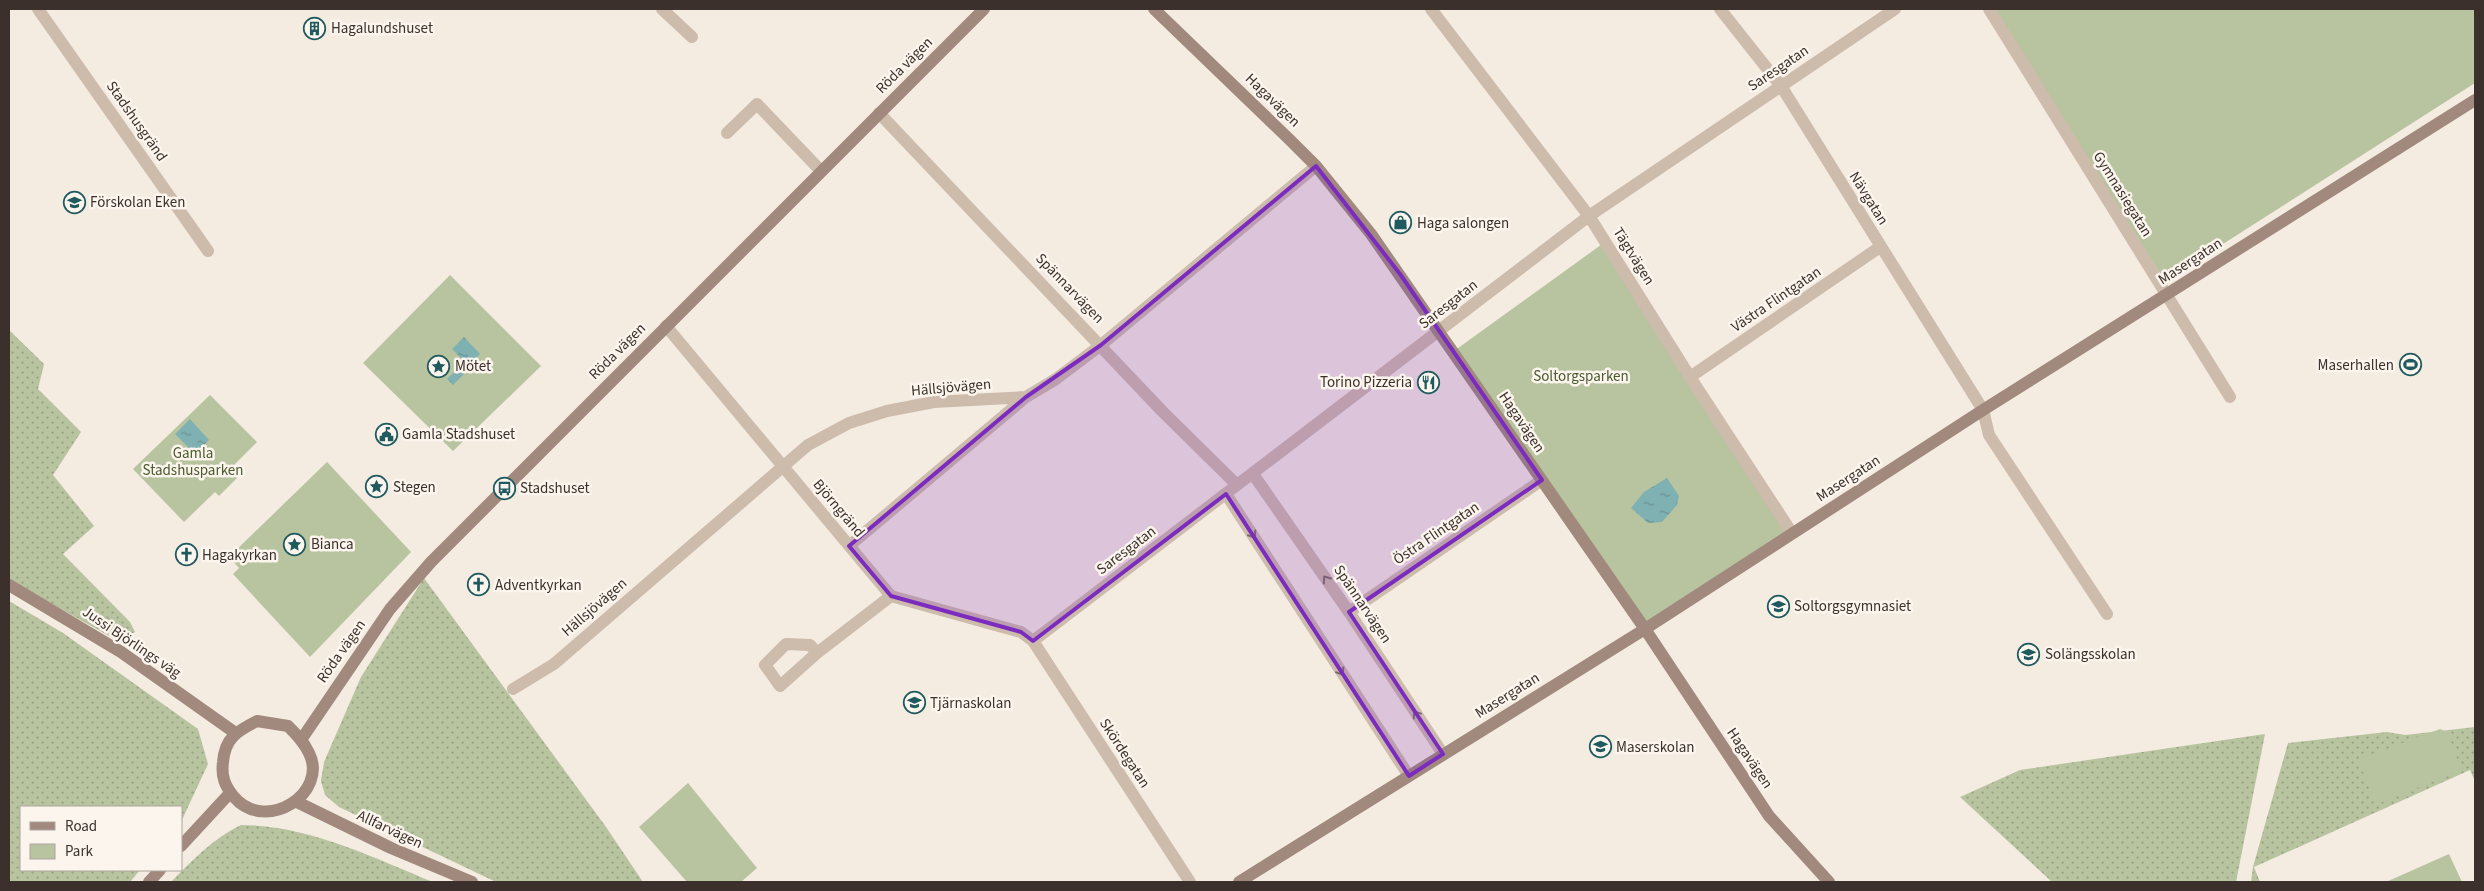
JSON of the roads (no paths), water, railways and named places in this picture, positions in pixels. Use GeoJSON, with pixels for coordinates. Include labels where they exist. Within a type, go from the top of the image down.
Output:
{"type":"FeatureCollection","features":[{"type":"Feature","properties":{"kind":"street","name":"Stadshusgränd"},"geometry":{"type":"LineString","coordinates":[[38,9],[208,251]]}},
{"type":"Feature","properties":{"kind":"street"},"geometry":{"type":"LineString","coordinates":[[662,9],[692,37]]}},
{"type":"Feature","properties":{"kind":"street","name":"Röda vägen"},"geometry":{"type":"LineString","coordinates":[[301,740],[390,609],[425,568],[984,9]]}},
{"type":"Feature","properties":{"kind":"street","name":"Hagavägen"},"geometry":{"type":"LineString","coordinates":[[1154,9],[1316,166],[1371,234],[1645,629],[1769,816],[1829,882]]}},
{"type":"Feature","properties":{"kind":"street","name":"Tägtvägen"},"geometry":{"type":"LineString","coordinates":[[1431,9],[1590,216],[1690,377],[1792,533]]}},
{"type":"Feature","properties":{"kind":"street","name":"Nävgatan"},"geometry":{"type":"LineString","coordinates":[[1720,9],[1781,86],[1983,410],[1989,435],[2106,614]]}},
{"type":"Feature","properties":{"kind":"street","name":"Saresgatan"},"geometry":{"type":"LineString","coordinates":[[1033,641],[1590,216],[1895,9]]}},
{"type":"Feature","properties":{"kind":"street","name":"Gymnasiegatan"},"geometry":{"type":"LineString","coordinates":[[1989,9],[2230,397]]}},
{"type":"Feature","properties":{"kind":"street","name":"Masergatan"},"geometry":{"type":"LineString","coordinates":[[1239,882],[1645,629],[1983,410],[2475,100]]}},
{"type":"Feature","properties":{"kind":"street"},"geometry":{"type":"LineString","coordinates":[[727,133],[757,104],[821,171]]}},
{"type":"Feature","properties":{"kind":"street","name":"Spännarvägen"},"geometry":{"type":"LineString","coordinates":[[879,113],[1101,344],[1162,411],[1237,485]]}},
{"type":"Feature","properties":{"kind":"street","name":"Hällsjövägen"},"geometry":{"type":"LineString","coordinates":[[513,689],[554,664],[808,445],[849,423],[887,411],[934,402],[1026,397],[1056,379],[1101,344],[1316,166]]}},
{"type":"Feature","properties":{"kind":"street","name":"Västra Flintgatan"},"geometry":{"type":"LineString","coordinates":[[1690,377],[1880,247]]}},
{"type":"Feature","properties":{"kind":"street","name":"Björngränd"},"geometry":{"type":"LineString","coordinates":[[666,326],[891,596]]}},
{"type":"Feature","properties":{"kind":"street"},"geometry":{"type":"LineString","coordinates":[[849,546],[1026,397]]}},
{"type":"Feature","properties":{"kind":"street","name":"Spännarvägen"},"geometry":{"type":"LineString","coordinates":[[1252,474],[1349,612],[1443,754]]}},
{"type":"Feature","properties":{"kind":"street","name":"Östra Flintgatan"},"geometry":{"type":"LineString","coordinates":[[1349,612],[1542,480]]}},
{"type":"Feature","properties":{"kind":"street"},"geometry":{"type":"LineString","coordinates":[[1226,494],[1409,776]]}},
{"type":"Feature","properties":{"kind":"street","name":"Jussi Björlings väg"},"geometry":{"type":"LineString","coordinates":[[9,585],[121,652],[234,732]]}},
{"type":"Feature","properties":{"kind":"street"},"geometry":{"type":"LineString","coordinates":[[817,653],[891,596],[1021,632],[1033,641]]}},
{"type":"Feature","properties":{"kind":"street","name":"Skördegatan"},"geometry":{"type":"LineString","coordinates":[[1033,641],[1190,882]]}},
{"type":"Feature","properties":{"kind":"street"},"geometry":{"type":"LineString","coordinates":[[256,721],[288,726],[301,740],[310,754],[312,768],[308,784],[296,802],[276,811],[256,811],[243,807],[230,793],[221,777],[223,756],[234,732],[256,721]]}},
{"type":"Feature","properties":{"kind":"street"},"geometry":{"type":"LineString","coordinates":[[182,845],[230,793]]}},
{"type":"Feature","properties":{"kind":"street","name":"Allfarvägen"},"geometry":{"type":"LineString","coordinates":[[296,802],[391,848],[472,882]]}},
{"type":"Feature","properties":{"kind":"street"},"geometry":{"type":"LineString","coordinates":[[149,882],[159,871]]}},
{"type":"Feature","properties":{"kind":"water"},"geometry":{"type":"Polygon","coordinates":[[[464,337],[480,354],[464,370],[466,372],[453,385],[447,379],[465,362],[452,349],[464,337]]]}},
{"type":"Feature","properties":{"kind":"water"},"geometry":{"type":"Polygon","coordinates":[[[190,419],[209,440],[195,454],[175,434],[190,419]]]}},
{"type":"Feature","properties":{"kind":"water"},"geometry":{"type":"Polygon","coordinates":[[[1667,478],[1679,496],[1677,505],[1662,522],[1648,523],[1631,508],[1644,492],[1667,478]]]}},
{"type":"Feature","properties":{"kind":"place","name":"Hagalundshuset"},"geometry":{"type":"Point","coordinates":[315,28]}},
{"type":"Feature","properties":{"kind":"place","name":"Förskolan Eken"},"geometry":{"type":"Point","coordinates":[74,202]}},
{"type":"Feature","properties":{"kind":"place","name":"Haga salongen"},"geometry":{"type":"Point","coordinates":[1401,223]}},
{"type":"Feature","properties":{"kind":"place","name":"Maserhallen"},"geometry":{"type":"Point","coordinates":[2410,365]}},
{"type":"Feature","properties":{"kind":"place","name":"Mötet"},"geometry":{"type":"Point","coordinates":[439,366]}},
{"type":"Feature","properties":{"kind":"place","name":"Torino Pizzeria"},"geometry":{"type":"Point","coordinates":[1428,382]}},
{"type":"Feature","properties":{"kind":"place","name":"Gamla Stadshuset"},"geometry":{"type":"Point","coordinates":[386,434]}},
{"type":"Feature","properties":{"kind":"place","name":"Stegen"},"geometry":{"type":"Point","coordinates":[377,487]}},
{"type":"Feature","properties":{"kind":"place","name":"Stadshuset"},"geometry":{"type":"Point","coordinates":[504,488]}},
{"type":"Feature","properties":{"kind":"place","name":"Bianca"},"geometry":{"type":"Point","coordinates":[295,544]}},
{"type":"Feature","properties":{"kind":"place","name":"Hagakyrkan"},"geometry":{"type":"Point","coordinates":[186,555]}},
{"type":"Feature","properties":{"kind":"place","name":"Adventkyrkan"},"geometry":{"type":"Point","coordinates":[479,585]}},
{"type":"Feature","properties":{"kind":"place","name":"Soltorgsgymnasiet"},"geometry":{"type":"Point","coordinates":[1778,606]}},
{"type":"Feature","properties":{"kind":"place","name":"Solängsskolan"},"geometry":{"type":"Point","coordinates":[2029,654]}},
{"type":"Feature","properties":{"kind":"place","name":"Tjärnaskolan"},"geometry":{"type":"Point","coordinates":[914,703]}},
{"type":"Feature","properties":{"kind":"place","name":"Maserskolan"},"geometry":{"type":"Point","coordinates":[1600,747]}},
{"type":"Feature","properties":{"kind":"park label","name":"Soltorgsparken"},"geometry":{"type":"Point","coordinates":[1581,376]}},
{"type":"Feature","properties":{"kind":"park label","name":"Gamla Stadshusparken"},"geometry":{"type":"Point","coordinates":[193,462]}}]}
